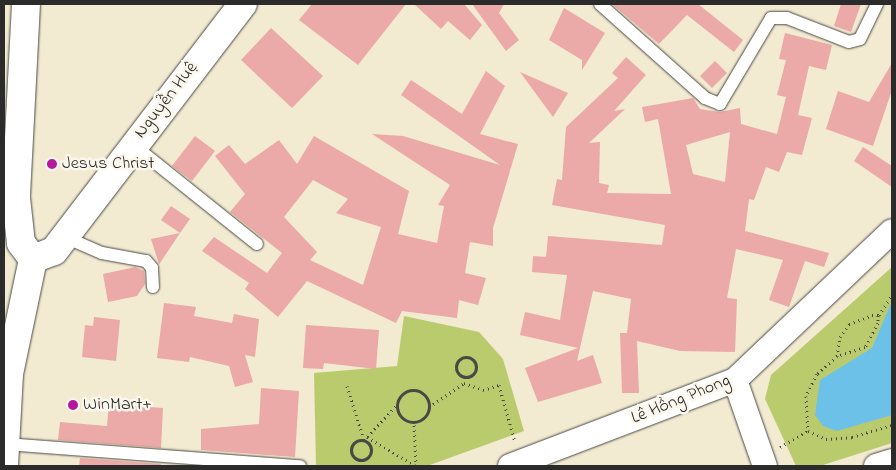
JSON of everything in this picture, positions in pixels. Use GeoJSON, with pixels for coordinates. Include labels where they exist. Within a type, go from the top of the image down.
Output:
{"type":"FeatureCollection","features":[{"type":"Feature","properties":{"kind":"main road"},"geometry":{"type":"LineString","coordinates":[[5,455],[6,374],[32,259],[21,243],[10,196],[26,4]]}},
{"type":"Feature","properties":{"kind":"main road","name":"Nguyễn Huệ"},"geometry":{"type":"LineString","coordinates":[[32,259],[54,251],[132,144],[243,4]]}},
{"type":"Feature","properties":{"kind":"street","name":"Lê Hồng Phong"},"geometry":{"type":"LineString","coordinates":[[515,464],[735,380],[892,232]]}},
{"type":"Feature","properties":{"kind":"street"},"geometry":{"type":"LineString","coordinates":[[735,380],[765,466]]}},
{"type":"Feature","properties":{"kind":"street"},"geometry":{"type":"LineString","coordinates":[[876,466],[892,461]]}},
{"type":"Feature","properties":{"kind":"lane"},"geometry":{"type":"LineString","coordinates":[[600,4],[704,98],[720,104],[772,18],[787,18],[850,42],[860,39],[878,4]]}},
{"type":"Feature","properties":{"kind":"lane"},"geometry":{"type":"LineString","coordinates":[[132,144],[257,244]]}},
{"type":"Feature","properties":{"kind":"lane"},"geometry":{"type":"LineString","coordinates":[[65,236],[102,253],[146,261],[152,268],[153,287]]}},
{"type":"Feature","properties":{"kind":"lane"},"geometry":{"type":"LineString","coordinates":[[5,455],[300,466]]}},
{"type":"Feature","properties":{"kind":"path"},"geometry":{"type":"LineString","coordinates":[[808,431],[806,396],[817,374],[837,356],[865,347],[878,315],[892,295]]}},
{"type":"Feature","properties":{"kind":"path"},"geometry":{"type":"LineString","coordinates":[[837,356],[840,337],[850,324],[878,315]]}},
{"type":"Feature","properties":{"kind":"path"},"geometry":{"type":"LineString","coordinates":[[470,357],[476,372],[465,378],[457,372],[457,363],[470,357]]}},
{"type":"Feature","properties":{"kind":"path"},"geometry":{"type":"LineString","coordinates":[[429,407],[464,383],[465,378]]}},
{"type":"Feature","properties":{"kind":"path"},"geometry":{"type":"LineString","coordinates":[[464,383],[483,390],[499,386],[515,464]]}},
{"type":"Feature","properties":{"kind":"path"},"geometry":{"type":"LineString","coordinates":[[347,386],[366,439],[370,454],[356,460],[351,446],[366,439],[397,405],[404,393],[417,391],[425,395],[429,407],[426,417],[414,422],[402,418],[397,405]]}},
{"type":"Feature","properties":{"kind":"path"},"geometry":{"type":"LineString","coordinates":[[414,422],[416,466]]}},
{"type":"Feature","properties":{"kind":"path"},"geometry":{"type":"LineString","coordinates":[[808,431],[826,439],[852,437],[892,424]]}},
{"type":"Feature","properties":{"kind":"path"},"geometry":{"type":"LineString","coordinates":[[780,447],[808,431]]}},
{"type":"Feature","properties":{"kind":"path"},"geometry":{"type":"LineString","coordinates":[[366,439],[416,466]]}},
{"type":"Feature","properties":{"kind":"green space"},"geometry":{"type":"Polygon","coordinates":[[[892,267],[892,443],[820,466],[796,466],[765,399],[771,375],[892,267]]]}},
{"type":"Feature","properties":{"kind":"green space"},"geometry":{"type":"Polygon","coordinates":[[[404,316],[479,332],[503,359],[524,431],[427,466],[316,466],[314,373],[397,366],[404,316]]]}},
{"type":"Feature","properties":{"kind":"water"},"geometry":{"type":"Polygon","coordinates":[[[892,301],[892,415],[837,431],[823,426],[815,415],[820,380],[872,348],[892,301]]]}},
{"type":"Feature","properties":{"kind":"building"},"geometry":{"type":"Polygon","coordinates":[[[312,4],[406,4],[358,65],[299,20],[312,4]]]}},
{"type":"Feature","properties":{"kind":"building"},"geometry":{"type":"Polygon","coordinates":[[[414,4],[464,4],[482,25],[470,40],[448,21],[441,29],[414,4]]]}},
{"type":"Feature","properties":{"kind":"building"},"geometry":{"type":"Polygon","coordinates":[[[472,4],[504,4],[499,13],[519,40],[506,51],[472,4]]]}},
{"type":"Feature","properties":{"kind":"building"},"geometry":{"type":"Polygon","coordinates":[[[612,4],[698,4],[743,40],[734,52],[687,15],[659,44],[612,4]]]}},
{"type":"Feature","properties":{"kind":"building"},"geometry":{"type":"Polygon","coordinates":[[[841,4],[861,4],[851,32],[834,26],[841,4]]]}},
{"type":"Feature","properties":{"kind":"building"},"geometry":{"type":"Polygon","coordinates":[[[564,8],[605,33],[582,70],[582,60],[549,40],[564,8]]]}},
{"type":"Feature","properties":{"kind":"building"},"geometry":{"type":"Polygon","coordinates":[[[271,28],[323,76],[292,108],[241,60],[271,28]]]}},
{"type":"Feature","properties":{"kind":"building"},"geometry":{"type":"Polygon","coordinates":[[[785,33],[832,45],[826,70],[809,66],[798,115],[812,118],[802,155],[787,152],[779,172],[766,167],[754,200],[749,199],[745,231],[829,253],[824,267],[805,261],[789,307],[769,300],[783,260],[736,249],[727,298],[737,299],[735,352],[680,351],[637,341],[639,393],[622,393],[620,333],[627,333],[631,299],[593,291],[577,361],[593,355],[602,383],[538,402],[525,368],[578,348],[520,335],[525,312],[560,320],[567,275],[532,272],[533,256],[546,257],[548,236],[662,245],[665,225],[552,205],[557,179],[562,180],[566,127],[618,78],[612,73],[626,57],[646,75],[614,111],[625,109],[589,143],[600,142],[599,183],[609,185],[607,193],[671,194],[658,119],[645,122],[642,107],[693,98],[700,109],[720,112],[740,108],[741,124],[777,134],[786,97],[777,95],[786,60],[779,59],[785,33]],[[730,132],[686,145],[693,174],[725,182],[730,132]]]}},
{"type":"Feature","properties":{"kind":"building"},"geometry":{"type":"Polygon","coordinates":[[[715,61],[727,73],[712,88],[700,76],[715,61]]]}},
{"type":"Feature","properties":{"kind":"building"},"geometry":{"type":"Polygon","coordinates":[[[892,63],[892,90],[873,146],[826,129],[838,91],[869,102],[892,63]]]}},
{"type":"Feature","properties":{"kind":"building"},"geometry":{"type":"Polygon","coordinates":[[[486,71],[505,86],[480,134],[518,144],[493,228],[493,246],[470,242],[465,273],[486,278],[478,305],[459,300],[457,318],[402,311],[396,323],[307,281],[278,317],[245,289],[249,283],[202,251],[214,237],[267,273],[282,253],[230,212],[245,194],[215,156],[229,145],[245,164],[279,140],[297,164],[314,136],[409,191],[398,234],[437,243],[444,206],[438,205],[450,185],[372,134],[403,136],[500,165],[401,95],[411,80],[462,114],[486,71]],[[313,180],[284,217],[317,252],[310,260],[363,285],[381,227],[336,213],[348,199],[313,180]]]}},
{"type":"Feature","properties":{"kind":"building"},"geometry":{"type":"Polygon","coordinates":[[[520,72],[568,93],[553,117],[520,72]]]}},
{"type":"Feature","properties":{"kind":"building"},"geometry":{"type":"Polygon","coordinates":[[[195,136],[215,151],[192,181],[172,166],[195,136]]]}},
{"type":"Feature","properties":{"kind":"building"},"geometry":{"type":"Polygon","coordinates":[[[863,147],[892,166],[892,187],[854,161],[863,147]]]}},
{"type":"Feature","properties":{"kind":"building"},"geometry":{"type":"Polygon","coordinates":[[[171,206],[190,219],[180,233],[161,220],[171,206]]]}},
{"type":"Feature","properties":{"kind":"building"},"geometry":{"type":"Polygon","coordinates":[[[180,233],[160,263],[159,264],[151,239],[180,233]]]}},
{"type":"Feature","properties":{"kind":"building"},"geometry":{"type":"Polygon","coordinates":[[[135,267],[144,271],[145,284],[137,296],[108,302],[103,274],[135,267]]]}},
{"type":"Feature","properties":{"kind":"building"},"geometry":{"type":"Polygon","coordinates":[[[164,303],[196,307],[194,316],[232,323],[234,314],[259,319],[255,357],[245,355],[253,382],[235,387],[229,366],[190,357],[189,362],[157,358],[164,303]]]}},
{"type":"Feature","properties":{"kind":"building"},"geometry":{"type":"Polygon","coordinates":[[[94,317],[120,320],[116,361],[82,357],[85,325],[93,326],[94,317]]]}},
{"type":"Feature","properties":{"kind":"building"},"geometry":{"type":"Polygon","coordinates":[[[306,325],[379,330],[376,369],[324,363],[323,369],[303,368],[306,325]]]}},
{"type":"Feature","properties":{"kind":"building"},"geometry":{"type":"Polygon","coordinates":[[[261,388],[299,391],[295,457],[201,450],[201,429],[259,424],[261,388]]]}},
{"type":"Feature","properties":{"kind":"building"},"geometry":{"type":"Polygon","coordinates":[[[109,404],[163,408],[161,448],[58,440],[60,422],[107,426],[109,404]]]}},
{"type":"Feature","properties":{"kind":"building"},"geometry":{"type":"Polygon","coordinates":[[[80,458],[161,464],[161,466],[79,466],[80,458]]]}},
{"type":"Feature","properties":{"kind":"place","name":"Jesus Christ"},"geometry":{"type":"Point","coordinates":[52,164]}},
{"type":"Feature","properties":{"kind":"place","name":"WinMart+"},"geometry":{"type":"Point","coordinates":[73,405]}}]}
